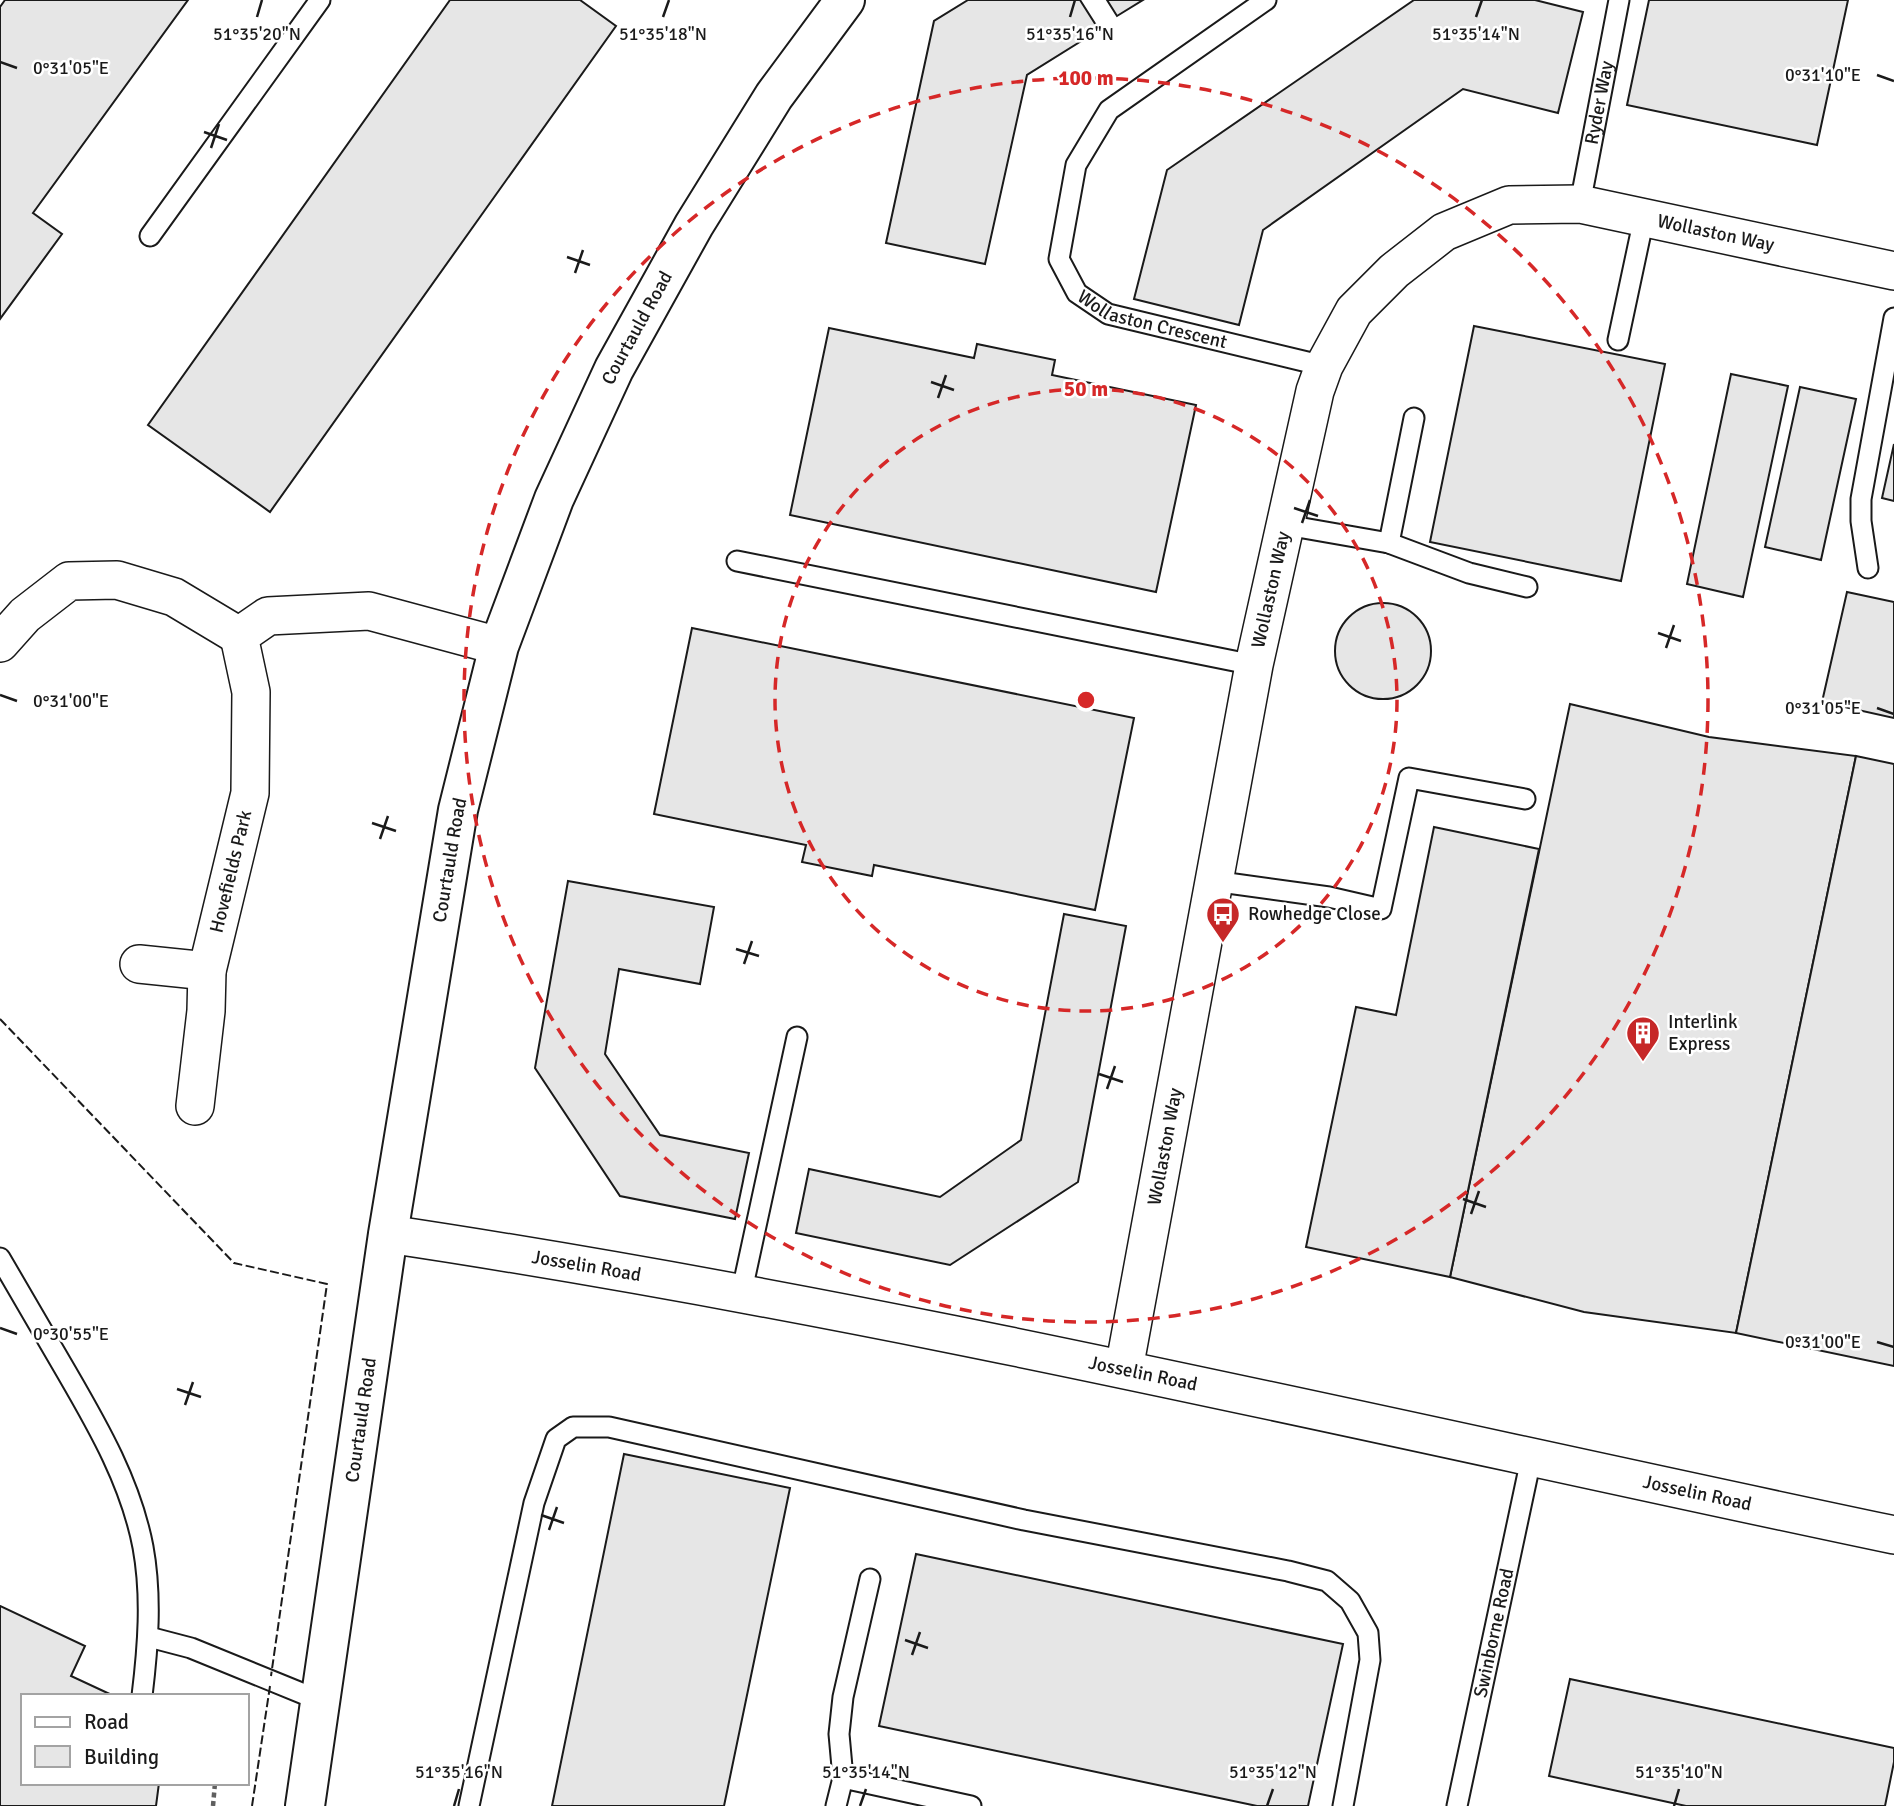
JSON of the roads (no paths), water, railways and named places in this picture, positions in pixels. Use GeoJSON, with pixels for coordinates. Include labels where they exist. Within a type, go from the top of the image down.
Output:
{"type":"FeatureCollection","features":[{"type":"Feature","properties":{"kind":"street","name":"Courtauld Road"},"geometry":{"type":"LineString","coordinates":[[305,1806],[388,1234],[458,810],[499,646],[554,499],[614,369],[694,225],[774,96],[845,0]]}},
{"type":"Feature","properties":{"kind":"street","name":"Wollaston Way"},"geometry":{"type":"LineString","coordinates":[[1124,1369],[1254,665],[1315,391],[1324,366],[1354,311],[1394,271],[1444,232],[1509,205],[1580,204],[1894,271]]}},
{"type":"Feature","properties":{"kind":"street"},"geometry":{"type":"LineString","coordinates":[[0,643],[25,615],[69,580],[117,580],[174,597],[239,636],[268,616],[369,611],[499,646]]}},
{"type":"Feature","properties":{"kind":"street","name":"Hovefields Park"},"geometry":{"type":"LineString","coordinates":[[195,1106],[206,1011],[207,971],[250,793],[251,692],[239,636]]}},
{"type":"Feature","properties":{"kind":"street"},"geometry":{"type":"LineString","coordinates":[[139,964],[207,971]]}},
{"type":"Feature","properties":{"kind":"street","name":"Josselin Road"},"geometry":{"type":"LineString","coordinates":[[388,1234],[741,1295],[1124,1369],[1531,1459],[1894,1535]]}},
{"type":"Feature","properties":{"kind":"lane"},"geometry":{"type":"LineString","coordinates":[[150,236],[320,0]]}},
{"type":"Feature","properties":{"kind":"lane","name":"Wollaston Crescent"},"geometry":{"type":"LineString","coordinates":[[1266,0],[1109,110],[1076,165],[1059,259],[1077,293],[1108,314],[1324,366]]}},
{"type":"Feature","properties":{"kind":"lane","name":"Ryder Way"},"geometry":{"type":"LineString","coordinates":[[1580,204],[1619,0]]}},
{"type":"Feature","properties":{"kind":"lane"},"geometry":{"type":"LineString","coordinates":[[1618,340],[1644,218]]}},
{"type":"Feature","properties":{"kind":"lane"},"geometry":{"type":"LineString","coordinates":[[1868,568],[1861,522],[1861,499],[1894,318]]}},
{"type":"Feature","properties":{"kind":"lane"},"geometry":{"type":"LineString","coordinates":[[1389,544],[1414,418]]}},
{"type":"Feature","properties":{"kind":"lane"},"geometry":{"type":"LineString","coordinates":[[1286,525],[1389,544],[1469,573],[1527,587]]}},
{"type":"Feature","properties":{"kind":"lane"},"geometry":{"type":"LineString","coordinates":[[737,561],[1254,665]]}},
{"type":"Feature","properties":{"kind":"lane"},"geometry":{"type":"LineString","coordinates":[[1213,881],[1329,897],[1381,909],[1409,778],[1525,799]]}},
{"type":"Feature","properties":{"kind":"lane"},"geometry":{"type":"LineString","coordinates":[[741,1295],[797,1037]]}},
{"type":"Feature","properties":{"kind":"lane"},"geometry":{"type":"LineString","coordinates":[[0,1258],[108,1445],[130,1497],[143,1548],[149,1637],[142,1694]]}},
{"type":"Feature","properties":{"kind":"lane"},"geometry":{"type":"LineString","coordinates":[[469,1806],[534,1503],[556,1439],[573,1427],[594,1426],[609,1427],[1024,1520],[1327,1581],[1350,1601],[1368,1633],[1370,1660],[1343,1806]]}},
{"type":"Feature","properties":{"kind":"lane","name":"Swinborne Road"},"geometry":{"type":"LineString","coordinates":[[1457,1806],[1531,1459]]}},
{"type":"Feature","properties":{"kind":"lane"},"geometry":{"type":"LineString","coordinates":[[836,1806],[843,1778],[839,1734],[843,1697],[870,1579]]}},
{"type":"Feature","properties":{"kind":"lane"},"geometry":{"type":"LineString","coordinates":[[149,1637],[191,1648],[321,1702]]}},
{"type":"Feature","properties":{"kind":"lane"},"geometry":{"type":"LineString","coordinates":[[843,1778],[971,1806]]}},
{"type":"Feature","properties":{"kind":"place","name":"Rowhedge Close"},"geometry":{"type":"Point","coordinates":[1223,944]}},
{"type":"Feature","properties":{"kind":"place","name":"Interlink Express"},"geometry":{"type":"Point","coordinates":[1643,1063]}}]}
